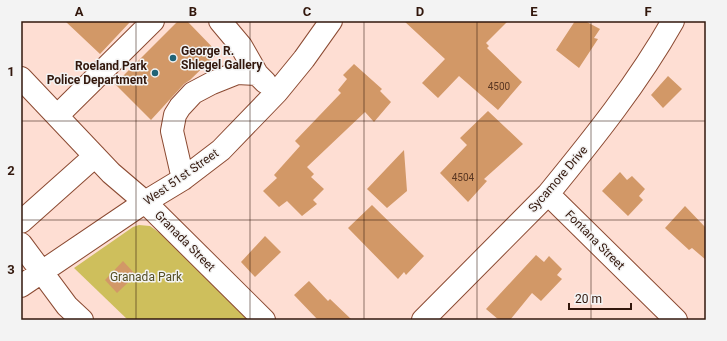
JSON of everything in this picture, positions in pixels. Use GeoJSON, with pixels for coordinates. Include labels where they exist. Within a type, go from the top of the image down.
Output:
{"type":"FeatureCollection","features":[{"type":"Feature","properties":{"kind":"street"},"geometry":{"type":"LineString","coordinates":[[57,116],[153,21]]}},
{"type":"Feature","properties":{"kind":"street"},"geometry":{"type":"LineString","coordinates":[[220,21],[241,46],[256,74],[277,92]]}},
{"type":"Feature","properties":{"kind":"street","name":"West 51st Street"},"geometry":{"type":"LineString","coordinates":[[21,286],[145,202],[183,179],[221,150],[277,92],[304,59],[330,21]]}},
{"type":"Feature","properties":{"kind":"street","name":"Sycamore Drive"},"geometry":{"type":"LineString","coordinates":[[423,320],[548,194],[602,128],[655,53],[673,21]]}},
{"type":"Feature","properties":{"kind":"street"},"geometry":{"type":"LineString","coordinates":[[183,179],[172,131],[175,115],[180,107],[194,93],[212,83],[237,73],[256,74]]}},
{"type":"Feature","properties":{"kind":"street","name":"Granada Street"},"geometry":{"type":"LineString","coordinates":[[21,78],[112,173],[145,202],[264,320]]}},
{"type":"Feature","properties":{"kind":"street"},"geometry":{"type":"LineString","coordinates":[[21,222],[95,156]]}},
{"type":"Feature","properties":{"kind":"street","name":"Fontana Street"},"geometry":{"type":"LineString","coordinates":[[548,194],[676,320]]}},
{"type":"Feature","properties":{"kind":"street"},"geometry":{"type":"LineString","coordinates":[[21,244],[67,306],[82,320]]}},
{"type":"Feature","properties":{"kind":"green space","name":"Granada Park"},"geometry":{"type":"Polygon","coordinates":[[[139,225],[150,226],[161,234],[248,320],[128,320],[74,268],[133,227],[139,225]]]}},
{"type":"Feature","properties":{"kind":"building"},"geometry":{"type":"Polygon","coordinates":[[[65,21],[131,21],[100,54],[65,21]]]}},
{"type":"Feature","properties":{"kind":"building"},"geometry":{"type":"Polygon","coordinates":[[[178,21],[187,21],[218,53],[184,84],[151,120],[115,84],[178,21]]]}},
{"type":"Feature","properties":{"kind":"building"},"geometry":{"type":"Polygon","coordinates":[[[404,21],[508,21],[486,43],[489,46],[487,48],[522,82],[498,110],[459,76],[438,98],[422,83],[445,59],[404,21]]]}},
{"type":"Feature","properties":{"kind":"building"},"geometry":{"type":"Polygon","coordinates":[[[575,21],[585,21],[600,29],[594,38],[598,39],[579,68],[556,50],[575,21]]]}},
{"type":"Feature","properties":{"kind":"building"},"geometry":{"type":"Polygon","coordinates":[[[354,64],[382,89],[380,91],[391,102],[374,122],[365,112],[307,167],[314,174],[311,177],[324,189],[313,200],[317,204],[302,216],[287,201],[279,207],[263,191],[277,178],[274,175],[300,146],[295,141],[341,93],[338,90],[347,79],[343,75],[354,64]]]}},
{"type":"Feature","properties":{"kind":"building"},"geometry":{"type":"Polygon","coordinates":[[[668,76],[682,89],[663,108],[651,95],[668,76]]]}},
{"type":"Feature","properties":{"kind":"building"},"geometry":{"type":"Polygon","coordinates":[[[488,111],[523,144],[484,179],[487,181],[468,202],[440,173],[467,145],[460,138],[488,111]]]}},
{"type":"Feature","properties":{"kind":"building"},"geometry":{"type":"Polygon","coordinates":[[[404,150],[407,191],[387,208],[367,189],[404,150]]]}},
{"type":"Feature","properties":{"kind":"building"},"geometry":{"type":"Polygon","coordinates":[[[620,172],[627,180],[632,176],[645,189],[639,196],[643,200],[628,216],[602,191],[620,172]]]}},
{"type":"Feature","properties":{"kind":"building"},"geometry":{"type":"Polygon","coordinates":[[[372,205],[424,256],[406,275],[404,272],[398,279],[348,228],[372,205]]]}},
{"type":"Feature","properties":{"kind":"building"},"geometry":{"type":"Polygon","coordinates":[[[685,206],[706,228],[706,260],[692,248],[689,250],[665,228],[685,206]]]}},
{"type":"Feature","properties":{"kind":"building"},"geometry":{"type":"Polygon","coordinates":[[[265,236],[281,252],[255,277],[241,262],[265,236]]]}},
{"type":"Feature","properties":{"kind":"building"},"geometry":{"type":"Polygon","coordinates":[[[536,255],[544,262],[549,256],[562,269],[557,275],[562,279],[541,301],[532,293],[510,320],[499,320],[486,309],[536,255]]]}},
{"type":"Feature","properties":{"kind":"building"},"geometry":{"type":"Polygon","coordinates":[[[123,261],[136,275],[117,293],[105,280],[123,261]]]}},
{"type":"Feature","properties":{"kind":"building"},"geometry":{"type":"Polygon","coordinates":[[[309,281],[328,301],[330,299],[352,320],[318,320],[294,295],[309,281]]]}},
{"type":"Feature","properties":{"kind":"place","name":"George R. Shlegel Gallery"},"geometry":{"type":"Point","coordinates":[173,58]}},
{"type":"Feature","properties":{"kind":"place","name":"Roeland Park Police Department"},"geometry":{"type":"Point","coordinates":[155,73]}}]}
